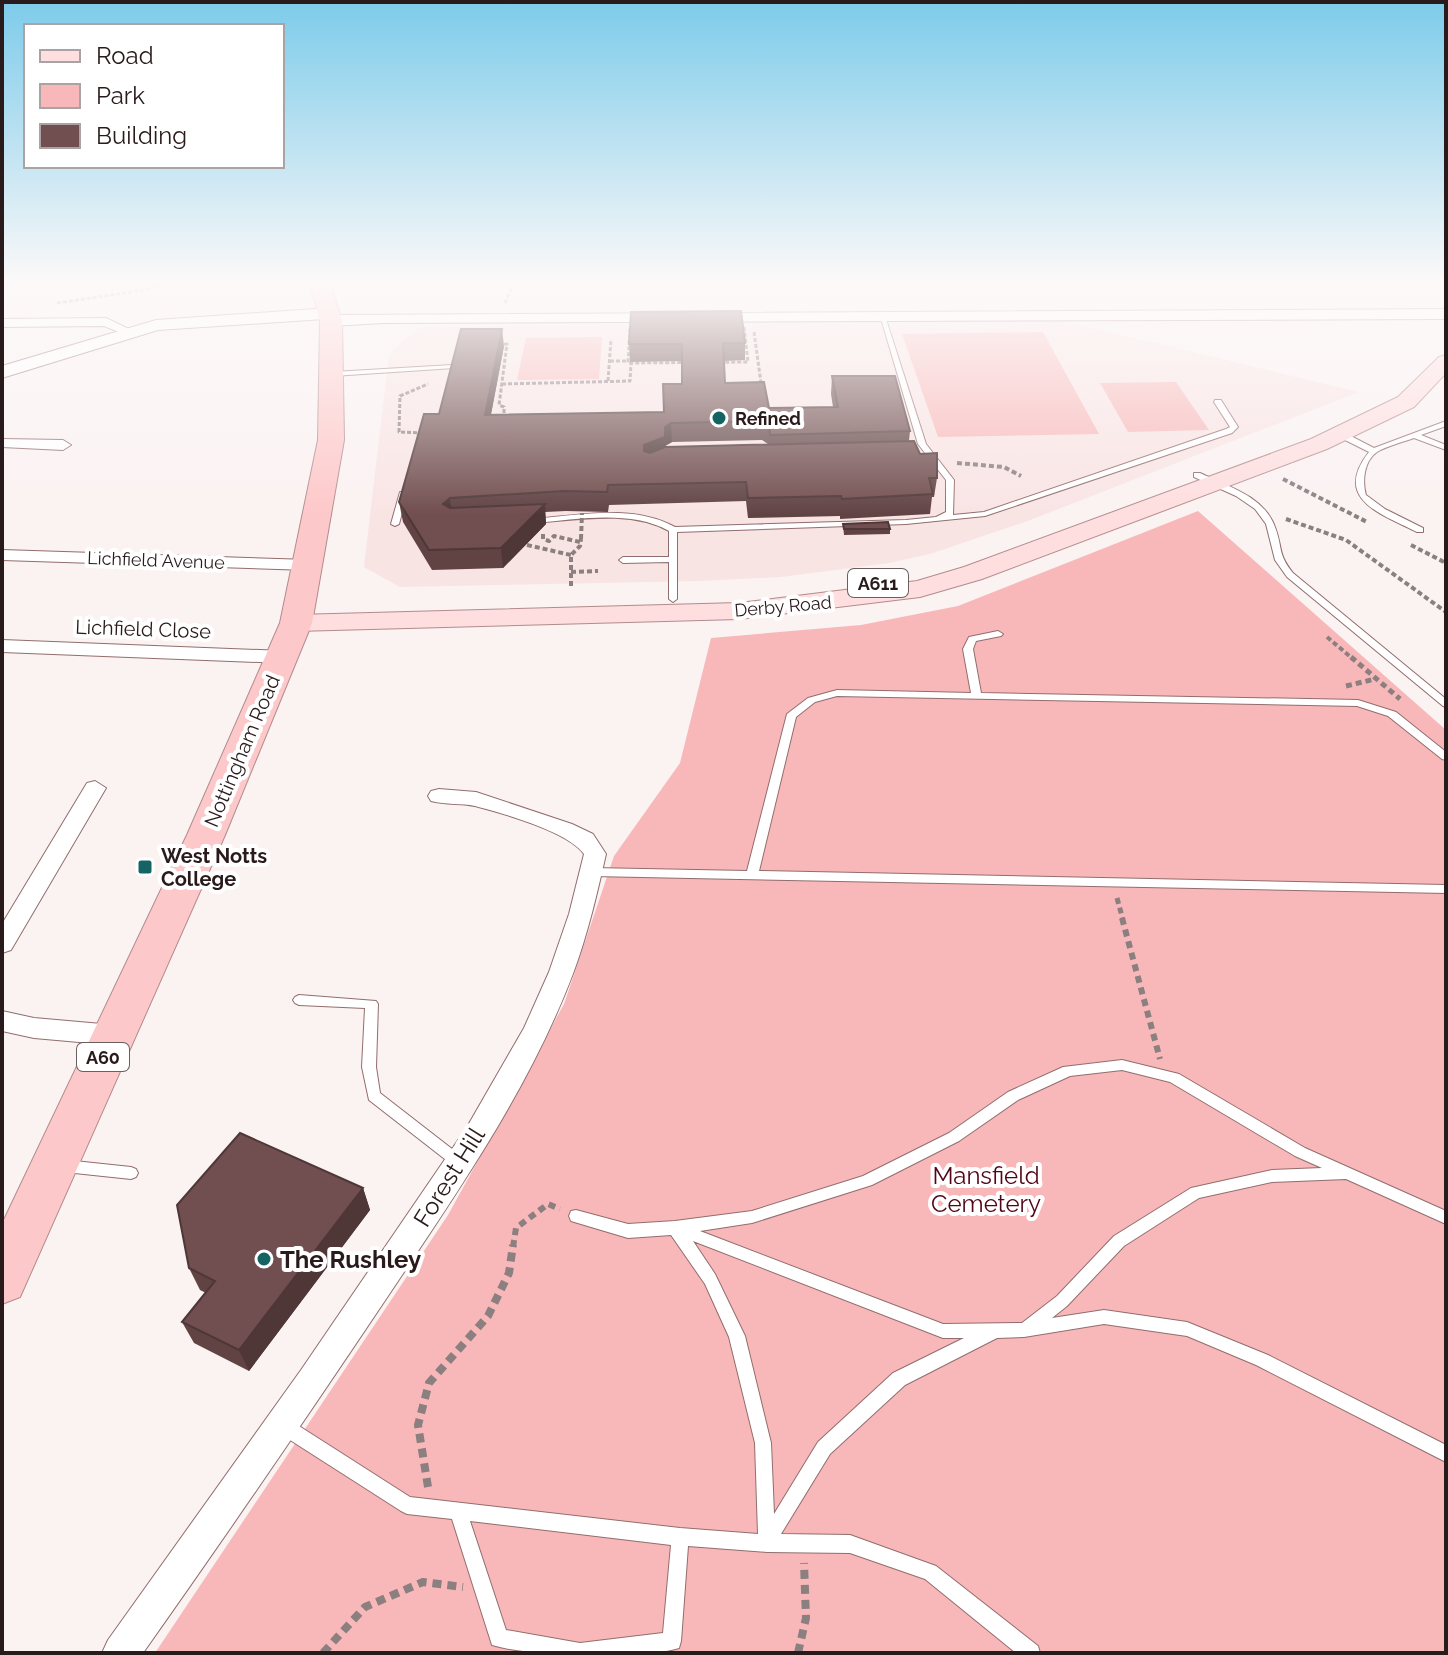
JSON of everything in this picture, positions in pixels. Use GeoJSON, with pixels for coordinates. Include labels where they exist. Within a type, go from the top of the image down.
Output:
{"type":"FeatureCollection","features":[{"type":"Feature","properties":{"kind":"highway","name":"Nottingham Road"},"geometry":{"type":"LineString","coordinates":[[2,1280],[206,835],[283,657],[298,615],[331,440],[332,360]]}},
{"type":"Feature","properties":{"kind":"main road","name":"Derby Road"},"geometry":{"type":"LineString","coordinates":[[298,615],[761,596],[833,590],[942,569],[1206,479],[1259,466],[1340,434],[1406,402],[1446,361]]}},
{"type":"Feature","properties":{"kind":"main road","name":"Derby Road"},"geometry":{"type":"LineString","coordinates":[[298,615],[739,611],[861,599],[920,589],[973,573],[1206,479],[1385,399],[1420,387]]}},
{"type":"Feature","properties":{"kind":"street"},"geometry":{"type":"LineString","coordinates":[[2,372],[39,360]]}},
{"type":"Feature","properties":{"kind":"street"},"geometry":{"type":"LineString","coordinates":[[2,443],[63,445]]}},
{"type":"Feature","properties":{"kind":"street","name":"Lichfield Avenue"},"geometry":{"type":"LineString","coordinates":[[2,555],[309,565]]}},
{"type":"Feature","properties":{"kind":"street","name":"Lichfield Close"},"geometry":{"type":"LineString","coordinates":[[2,646],[283,657]]}},
{"type":"Feature","properties":{"kind":"street"},"geometry":{"type":"LineString","coordinates":[[2,944],[95,788]]}},
{"type":"Feature","properties":{"kind":"street"},"geometry":{"type":"LineString","coordinates":[[439,796],[476,799],[585,839],[595,854],[592,872]]}},
{"type":"Feature","properties":{"kind":"street","name":"Forest Hill"},"geometry":{"type":"LineString","coordinates":[[121,1653],[282,1425],[460,1163],[552,1001],[592,872]]}},
{"type":"Feature","properties":{"kind":"street"},"geometry":{"type":"LineString","coordinates":[[2,1021],[34,1028],[113,1035]]}},
{"type":"Feature","properties":{"kind":"lane"},"geometry":{"type":"LineString","coordinates":[[333,374],[451,371],[453,360]]}},
{"type":"Feature","properties":{"kind":"lane"},"geometry":{"type":"LineString","coordinates":[[896,360],[922,444],[950,480],[950,513],[938,519]]}},
{"type":"Feature","properties":{"kind":"lane"},"geometry":{"type":"LineString","coordinates":[[516,521],[633,518],[665,524],[673,530],[938,519],[985,514],[1229,431],[1234,427],[1218,402]]}},
{"type":"Feature","properties":{"kind":"lane"},"geometry":{"type":"LineString","coordinates":[[1420,530],[1382,511],[1362,496],[1359,480],[1374,451],[1446,423]]}},
{"type":"Feature","properties":{"kind":"lane"},"geometry":{"type":"LineString","coordinates":[[1340,434],[1374,451]]}},
{"type":"Feature","properties":{"kind":"lane"},"geometry":{"type":"LineString","coordinates":[[1416,436],[1444,448]]}},
{"type":"Feature","properties":{"kind":"lane"},"geometry":{"type":"LineString","coordinates":[[914,454],[928,452]]}},
{"type":"Feature","properties":{"kind":"lane"},"geometry":{"type":"LineString","coordinates":[[1206,479],[1262,511],[1271,525],[1273,550],[1278,562],[1290,575],[1446,704]]}},
{"type":"Feature","properties":{"kind":"lane"},"geometry":{"type":"LineString","coordinates":[[395,524],[405,487]]}},
{"type":"Feature","properties":{"kind":"lane"},"geometry":{"type":"LineString","coordinates":[[673,530],[673,599]]}},
{"type":"Feature","properties":{"kind":"lane"},"geometry":{"type":"LineString","coordinates":[[623,560],[672,559]]}},
{"type":"Feature","properties":{"kind":"lane"},"geometry":{"type":"LineString","coordinates":[[976,695],[968,649],[972,639],[998,634]]}},
{"type":"Feature","properties":{"kind":"lane"},"geometry":{"type":"LineString","coordinates":[[752,875],[791,716],[807,702],[837,693],[1358,703],[1392,714],[1446,757]]}},
{"type":"Feature","properties":{"kind":"lane"},"geometry":{"type":"LineString","coordinates":[[592,872],[1446,889]]}},
{"type":"Feature","properties":{"kind":"lane"},"geometry":{"type":"LineString","coordinates":[[299,1000],[372,1004],[369,1067],[374,1096],[460,1163]]}},
{"type":"Feature","properties":{"kind":"lane"},"geometry":{"type":"LineString","coordinates":[[576,1216],[628,1231],[752,1217],[867,1181],[954,1137],[1013,1096],[1068,1071],[1122,1065],[1174,1078],[1300,1152],[1446,1218]]}},
{"type":"Feature","properties":{"kind":"lane"},"geometry":{"type":"LineString","coordinates":[[53,1165],[131,1173]]}},
{"type":"Feature","properties":{"kind":"lane"},"geometry":{"type":"LineString","coordinates":[[1024,1330],[1062,1301],[1119,1241],[1196,1192],[1272,1176],[1348,1174]]}},
{"type":"Feature","properties":{"kind":"lane"},"geometry":{"type":"LineString","coordinates":[[675,1228],[943,1331],[1024,1330],[1104,1317],[1187,1329],[1262,1360],[1446,1454]]}},
{"type":"Feature","properties":{"kind":"lane"},"geometry":{"type":"LineString","coordinates":[[675,1228],[710,1279],[737,1336],[763,1443],[767,1543]]}},
{"type":"Feature","properties":{"kind":"lane"},"geometry":{"type":"LineString","coordinates":[[767,1543],[824,1448],[899,1379],[996,1330]]}},
{"type":"Feature","properties":{"kind":"lane"},"geometry":{"type":"LineString","coordinates":[[282,1425],[407,1505],[680,1537],[767,1543],[850,1544],[930,1572],[1031,1653]]}},
{"type":"Feature","properties":{"kind":"lane"},"geometry":{"type":"LineString","coordinates":[[458,1510],[499,1638],[580,1653],[672,1641],[680,1537]]}},
{"type":"Feature","properties":{"kind":"path"},"geometry":{"type":"LineString","coordinates":[[505,360],[499,405],[504,407],[504,415],[516,422]]}},
{"type":"Feature","properties":{"kind":"path"},"geometry":{"type":"LineString","coordinates":[[608,381],[610,361],[748,360]]}},
{"type":"Feature","properties":{"kind":"path"},"geometry":{"type":"LineString","coordinates":[[761,360],[761,383]]}},
{"type":"Feature","properties":{"kind":"path"},"geometry":{"type":"LineString","coordinates":[[502,384],[630,381],[629,362]]}},
{"type":"Feature","properties":{"kind":"path"},"geometry":{"type":"LineString","coordinates":[[426,432],[399,432],[400,396],[451,371]]}},
{"type":"Feature","properties":{"kind":"path"},"geometry":{"type":"LineString","coordinates":[[954,462],[1004,467],[1021,476]]}},
{"type":"Feature","properties":{"kind":"path"},"geometry":{"type":"LineString","coordinates":[[1259,466],[1368,522]]}},
{"type":"Feature","properties":{"kind":"path"},"geometry":{"type":"LineString","coordinates":[[1262,511],[1346,540],[1446,612]]}},
{"type":"Feature","properties":{"kind":"path"},"geometry":{"type":"LineString","coordinates":[[571,586],[571,555],[580,540],[582,513]]}},
{"type":"Feature","properties":{"kind":"path"},"geometry":{"type":"LineString","coordinates":[[543,536],[549,541],[554,536],[580,540]]}},
{"type":"Feature","properties":{"kind":"path"},"geometry":{"type":"LineString","coordinates":[[1409,543],[1446,563]]}},
{"type":"Feature","properties":{"kind":"path"},"geometry":{"type":"LineString","coordinates":[[527,545],[571,555]]}},
{"type":"Feature","properties":{"kind":"path"},"geometry":{"type":"LineString","coordinates":[[571,572],[598,571]]}},
{"type":"Feature","properties":{"kind":"path"},"geometry":{"type":"LineString","coordinates":[[1327,637],[1409,707]]}},
{"type":"Feature","properties":{"kind":"path"},"geometry":{"type":"LineString","coordinates":[[1113,882],[1164,1075]]}},
{"type":"Feature","properties":{"kind":"path"},"geometry":{"type":"LineString","coordinates":[[433,1508],[418,1425],[429,1383],[488,1316],[509,1273],[516,1228],[548,1204],[576,1216]]}},
{"type":"Feature","properties":{"kind":"path"},"geometry":{"type":"LineString","coordinates":[[798,1653],[806,1618],[803,1543]]}},
{"type":"Feature","properties":{"kind":"path"},"geometry":{"type":"LineString","coordinates":[[323,1653],[365,1607],[423,1582],[484,1590]]}},
{"type":"Feature","properties":{"kind":"shaded area"},"geometry":{"type":"Polygon","coordinates":[[[388,360],[1227,360],[1359,392],[1025,522],[930,554],[889,563],[781,577],[700,581],[400,587],[364,567],[388,360]]]}},
{"type":"Feature","properties":{"kind":"green space"},"geometry":{"type":"Polygon","coordinates":[[[521,360],[600,360],[599,379],[517,380],[521,360]]]}},
{"type":"Feature","properties":{"kind":"green space"},"geometry":{"type":"Polygon","coordinates":[[[911,360],[1059,360],[1099,434],[938,437],[911,360]]]}},
{"type":"Feature","properties":{"kind":"green space"},"geometry":{"type":"Polygon","coordinates":[[[1176,382],[1209,430],[1128,432],[1100,383],[1176,382]]]}},
{"type":"Feature","properties":{"kind":"green space","name":"Mansfield Cemetery"},"geometry":{"type":"Polygon","coordinates":[[[1198,511],[1446,730],[1446,1653],[155,1653],[448,1215],[564,1004],[614,856],[680,763],[711,638],[861,625],[958,606],[1198,511]]]}},
{"type":"Feature","properties":{"kind":"building"},"geometry":{"type":"Polygon","coordinates":[[[453,360],[496,360],[485,415],[664,412],[663,384],[682,384],[682,360],[724,360],[725,383],[764,382],[769,408],[838,407],[832,376],[895,376],[910,431],[770,435],[769,426],[762,421],[671,423],[665,427],[665,437],[644,445],[644,451],[650,453],[665,447],[914,441],[920,454],[937,453],[937,478],[929,478],[933,494],[842,499],[841,496],[748,498],[746,482],[608,485],[607,492],[564,491],[450,498],[443,504],[450,508],[545,504],[501,548],[429,550],[399,502],[424,414],[439,414],[453,360]]]}},
{"type":"Feature","properties":{"kind":"building"},"geometry":{"type":"Polygon","coordinates":[[[888,522],[890,529],[844,529],[843,524],[888,522]]]}},
{"type":"Feature","properties":{"kind":"building","name":"The Rushley"},"geometry":{"type":"Polygon","coordinates":[[[240,1133],[363,1188],[239,1350],[182,1322],[215,1281],[189,1268],[177,1205],[240,1133]]]}},
{"type":"Feature","properties":{"kind":"place","name":"Refined"},"geometry":{"type":"Point","coordinates":[719,418]}},
{"type":"Feature","properties":{"kind":"place","name":"West Notts College"},"geometry":{"type":"Point","coordinates":[145,867]}},
{"type":"Feature","properties":{"kind":"place","name":"The Rushley"},"geometry":{"type":"Point","coordinates":[264,1259]}}]}
